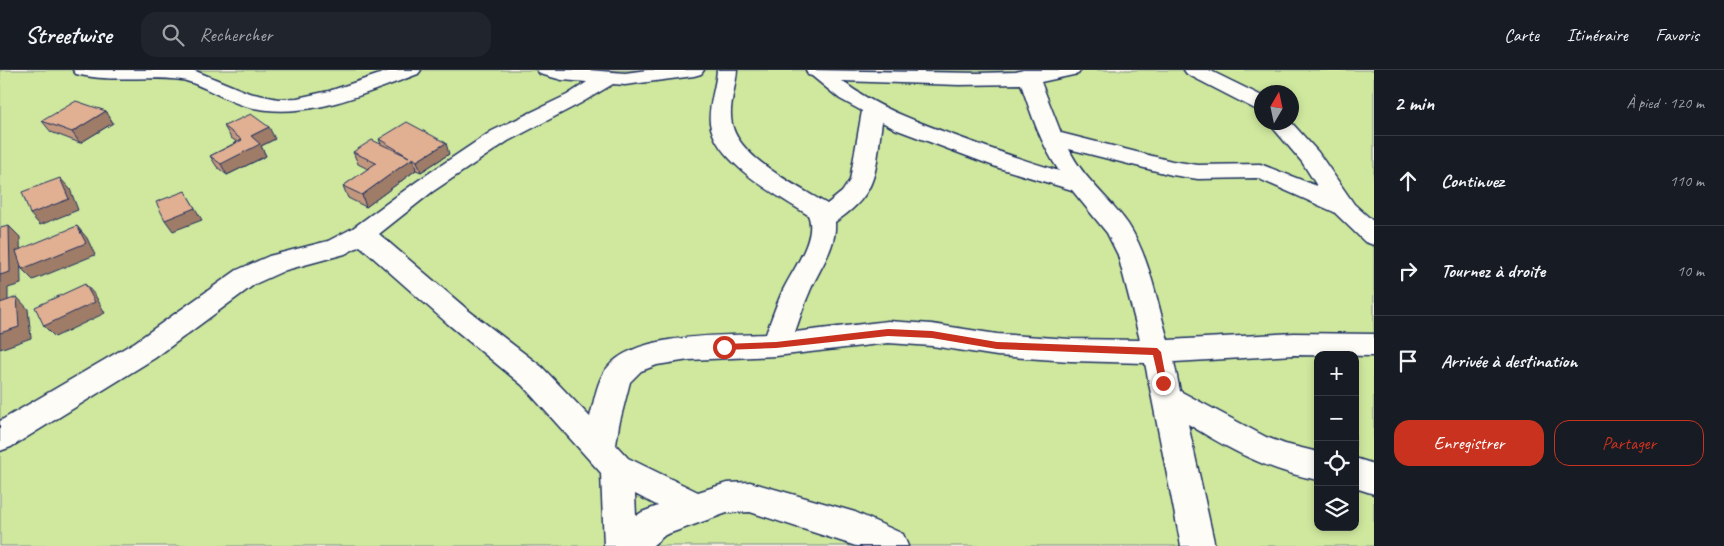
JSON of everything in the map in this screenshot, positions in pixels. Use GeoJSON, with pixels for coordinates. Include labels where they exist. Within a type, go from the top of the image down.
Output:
{"type":"FeatureCollection","features":[{"type":"Feature","properties":{"kind":"street"},"geometry":{"type":"LineString","coordinates":[[83,70],[110,73],[154,71],[178,73],[189,75],[259,103],[282,105],[316,101],[411,70]]}},
{"type":"Feature","properties":{"kind":"street"},"geometry":{"type":"LineString","coordinates":[[547,70],[562,74],[625,79],[694,70]]}},
{"type":"Feature","properties":{"kind":"street"},"geometry":{"type":"LineString","coordinates":[[727,70],[727,83],[720,116],[722,126],[733,149],[752,167],[818,210],[824,217],[824,225],[814,258],[797,290],[776,345]]}},
{"type":"Feature","properties":{"kind":"street"},"geometry":{"type":"LineString","coordinates":[[815,71],[867,76],[958,80],[1071,70]]}},
{"type":"Feature","properties":{"kind":"street"},"geometry":{"type":"LineString","coordinates":[[1194,70],[1254,101]]}},
{"type":"Feature","properties":{"kind":"street"},"geometry":{"type":"LineString","coordinates":[[815,71],[873,110],[903,124],[1007,163],[1080,185]]}},
{"type":"Feature","properties":{"kind":"street"},"geometry":{"type":"LineString","coordinates":[[1031,74],[1052,138],[1061,157],[1080,185],[1118,228],[1131,255],[1157,352],[1198,546]]}},
{"type":"Feature","properties":{"kind":"street"},"geometry":{"type":"LineString","coordinates":[[0,438],[145,350],[246,277],[278,263],[336,248],[362,234],[465,158],[500,136],[574,98],[607,78]]}},
{"type":"Feature","properties":{"kind":"street"},"geometry":{"type":"LineString","coordinates":[[824,217],[851,201],[859,190],[873,110]]}},
{"type":"Feature","properties":{"kind":"street"},"geometry":{"type":"LineString","coordinates":[[1287,130],[1310,157],[1342,206],[1363,228],[1374,236]]}},
{"type":"Feature","properties":{"kind":"street"},"geometry":{"type":"LineString","coordinates":[[1052,138],[1172,168],[1198,172],[1260,171],[1342,206]]}},
{"type":"Feature","properties":{"kind":"street"},"geometry":{"type":"LineString","coordinates":[[362,234],[458,317],[532,376],[608,458],[697,509]]}},
{"type":"Feature","properties":{"kind":"street"},"geometry":{"type":"LineString","coordinates":[[620,546],[603,425],[617,376],[631,363],[655,354],[689,349],[776,345],[888,332],[932,335],[997,345],[1157,352],[1294,344],[1374,345]]}},
{"type":"Feature","properties":{"kind":"street"},"geometry":{"type":"LineString","coordinates":[[1166,398],[1190,409],[1256,447],[1279,456],[1314,465]]}},
{"type":"Feature","properties":{"kind":"street"},"geometry":{"type":"LineString","coordinates":[[1359,474],[1374,478]]}},
{"type":"Feature","properties":{"kind":"street"},"geometry":{"type":"LineString","coordinates":[[626,546],[697,509],[727,498],[750,498],[855,528],[891,546]]}},
{"type":"Feature","properties":{"kind":"green space"},"geometry":{"type":"Polygon","coordinates":[[[0,70],[1374,70],[1374,546],[0,546],[0,70]]]}},
{"type":"Feature","properties":{"kind":"building"},"geometry":{"type":"Polygon","coordinates":[[[76,101],[106,111],[72,132],[42,121],[76,101]]]}},
{"type":"Feature","properties":{"kind":"building"},"geometry":{"type":"Polygon","coordinates":[[[251,114],[269,127],[251,136],[260,144],[221,164],[210,156],[242,140],[224,126],[251,114]]]}},
{"type":"Feature","properties":{"kind":"building"},"geometry":{"type":"Polygon","coordinates":[[[407,122],[446,143],[417,161],[413,158],[362,195],[343,186],[376,163],[353,152],[372,140],[409,157],[379,139],[407,122]]]}},
{"type":"Feature","properties":{"kind":"building"},"geometry":{"type":"Polygon","coordinates":[[[60,178],[69,199],[30,214],[22,192],[60,178]]]}},
{"type":"Feature","properties":{"kind":"building"},"geometry":{"type":"Polygon","coordinates":[[[185,191],[195,208],[165,220],[156,202],[185,191]]]}},
{"type":"Feature","properties":{"kind":"building"},"geometry":{"type":"Polygon","coordinates":[[[9,226],[10,272],[0,275],[0,228],[9,226]]]}},
{"type":"Feature","properties":{"kind":"building"},"geometry":{"type":"Polygon","coordinates":[[[77,226],[86,243],[22,269],[16,251],[77,226]]]}},
{"type":"Feature","properties":{"kind":"building"},"geometry":{"type":"Polygon","coordinates":[[[85,284],[95,302],[44,326],[35,307],[85,284]]]}},
{"type":"Feature","properties":{"kind":"building"},"geometry":{"type":"Polygon","coordinates":[[[17,297],[19,327],[0,333],[0,303],[17,297]]]}},
{"type":"Feature","properties":{"kind":"route"},"geometry":{"type":"LineString","coordinates":[[724,347],[776,345],[854,338],[888,332],[932,335],[997,345],[1070,350],[1157,352],[1163,383]]}}]}
